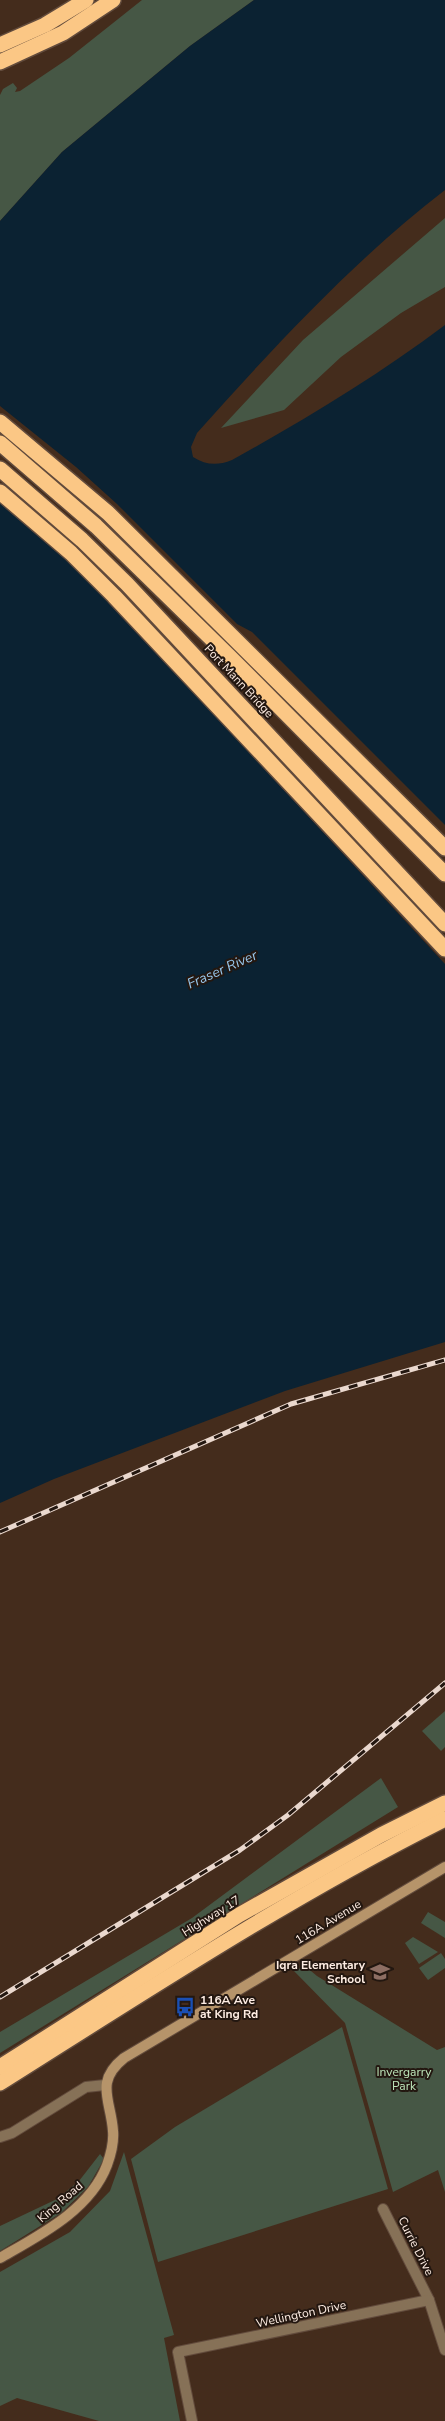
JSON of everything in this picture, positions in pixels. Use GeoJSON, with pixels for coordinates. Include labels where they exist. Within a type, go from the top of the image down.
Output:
{"type":"FeatureCollection","features":[{"type":"Feature","properties":{"kind":"highway"},"geometry":{"type":"LineString","coordinates":[[0,45],[45,25],[86,0]]}},
{"type":"Feature","properties":{"kind":"highway"},"geometry":{"type":"LineString","coordinates":[[0,62],[63,33],[113,0]]}},
{"type":"Feature","properties":{"kind":"highway"},"geometry":{"type":"LineString","coordinates":[[0,422],[108,513],[445,848]]}},
{"type":"Feature","properties":{"kind":"highway","name":"Port Mann Bridge"},"geometry":{"type":"LineString","coordinates":[[0,443],[96,526],[230,657],[445,874]]}},
{"type":"Feature","properties":{"kind":"highway","name":"Port Mann Bridge"},"geometry":{"type":"LineString","coordinates":[[0,469],[82,540],[127,584],[445,924]]}},
{"type":"Feature","properties":{"kind":"highway"},"geometry":{"type":"LineString","coordinates":[[0,492],[71,553],[114,596],[445,948]]}},
{"type":"Feature","properties":{"kind":"highway","name":"Highway 17"},"geometry":{"type":"LineString","coordinates":[[0,2067],[239,1915],[381,1835],[445,1803]]}},
{"type":"Feature","properties":{"kind":"highway"},"geometry":{"type":"LineString","coordinates":[[0,2083],[247,1928],[387,1848],[445,1819]]}},
{"type":"Feature","properties":{"kind":"street","name":"116A Avenue"},"geometry":{"type":"LineString","coordinates":[[105,2085],[114,2066],[124,2058],[445,1867]]}},
{"type":"Feature","properties":{"kind":"street"},"geometry":{"type":"LineString","coordinates":[[0,2137],[12,2133],[86,2087],[105,2085]]}},
{"type":"Feature","properties":{"kind":"street","name":"King Road"},"geometry":{"type":"LineString","coordinates":[[0,2258],[61,2220],[85,2200],[100,2180],[110,2156],[113,2139],[105,2085]]}},
{"type":"Feature","properties":{"kind":"street","name":"Currie Drive"},"geometry":{"type":"LineString","coordinates":[[384,2210],[429,2300],[445,2350]]}},
{"type":"Feature","properties":{"kind":"street","name":"Wellington Drive"},"geometry":{"type":"LineString","coordinates":[[192,2421],[178,2352],[429,2300]]}},
{"type":"Feature","properties":{"kind":"green space"},"geometry":{"type":"Polygon","coordinates":[[[142,0],[254,0],[190,46],[62,152],[0,221],[0,95],[3,89],[13,83],[17,88],[15,92],[20,91],[69,58],[142,0]]]}},
{"type":"Feature","properties":{"kind":"green space"},"geometry":{"type":"Polygon","coordinates":[[[445,218],[445,287],[401,313],[341,357],[284,410],[221,428],[303,340],[445,218]]]}},
{"type":"Feature","properties":{"kind":"green space"},"geometry":{"type":"Polygon","coordinates":[[[445,1711],[445,1747],[441,1751],[422,1731],[445,1711]]]}},
{"type":"Feature","properties":{"kind":"green space"},"geometry":{"type":"Polygon","coordinates":[[[381,1778],[398,1807],[0,2053],[0,2032],[192,1918],[381,1778]]]}},
{"type":"Feature","properties":{"kind":"green space"},"geometry":{"type":"Polygon","coordinates":[[[428,1912],[445,1922],[445,1938],[421,1923],[428,1912]]]}},
{"type":"Feature","properties":{"kind":"green space"},"geometry":{"type":"Polygon","coordinates":[[[413,1937],[438,1952],[419,1964],[405,1943],[413,1937]]]}},
{"type":"Feature","properties":{"kind":"green space"},"geometry":{"type":"Polygon","coordinates":[[[441,1953],[445,1959],[445,1968],[428,1980],[419,1968],[441,1953]]]}},
{"type":"Feature","properties":{"kind":"green space","name":"Invergarry Park"},"geometry":{"type":"Polygon","coordinates":[[[305,1966],[317,1976],[437,2050],[445,2047],[445,2192],[438,2170],[393,2192],[345,2023],[294,1971],[305,1966]]]}},
{"type":"Feature","properties":{"kind":"green space"},"geometry":{"type":"Polygon","coordinates":[[[342,2027],[388,2189],[158,2262],[131,2159],[175,2127],[342,2027]]]}},
{"type":"Feature","properties":{"kind":"green space"},"geometry":{"type":"Polygon","coordinates":[[[124,2152],[174,2335],[164,2338],[180,2421],[99,2421],[17,2398],[0,2406],[0,2272],[70,2232],[110,2191],[124,2152]]]}},
{"type":"Feature","properties":{"kind":"green space"},"geometry":{"type":"Polygon","coordinates":[[[100,2154],[104,2159],[88,2187],[61,2213],[0,2251],[0,2226],[57,2199],[79,2181],[100,2154]]]}},
{"type":"Feature","properties":{"kind":"water","name":"Fraser River"},"geometry":{"type":"Polygon","coordinates":[[[254,0],[445,0],[445,190],[411,217],[315,306],[197,433],[191,447],[193,457],[202,462],[216,464],[232,460],[341,396],[445,325],[445,1342],[285,1391],[54,1479],[0,1503],[0,221],[62,152],[190,46],[254,0]]]}},
{"type":"Feature","properties":{"kind":"pier"},"geometry":{"type":"Polygon","coordinates":[[[0,406],[76,467],[117,504],[237,624],[252,632],[445,825],[445,964],[109,601],[65,558],[0,501],[0,406]]]}},
{"type":"Feature","properties":{"kind":"railway"},"geometry":{"type":"LineString","coordinates":[[0,1532],[291,1404],[445,1360]]}},
{"type":"Feature","properties":{"kind":"railway"},"geometry":{"type":"LineString","coordinates":[[0,1997],[240,1850],[288,1815],[445,1683]]}},
{"type":"Feature","properties":{"kind":"place","name":"Iqra Elementary School"},"geometry":{"type":"Point","coordinates":[380,1972]}},
{"type":"Feature","properties":{"kind":"place","name":"116A Ave at King Rd"},"geometry":{"type":"Point","coordinates":[185,2007]}}]}
